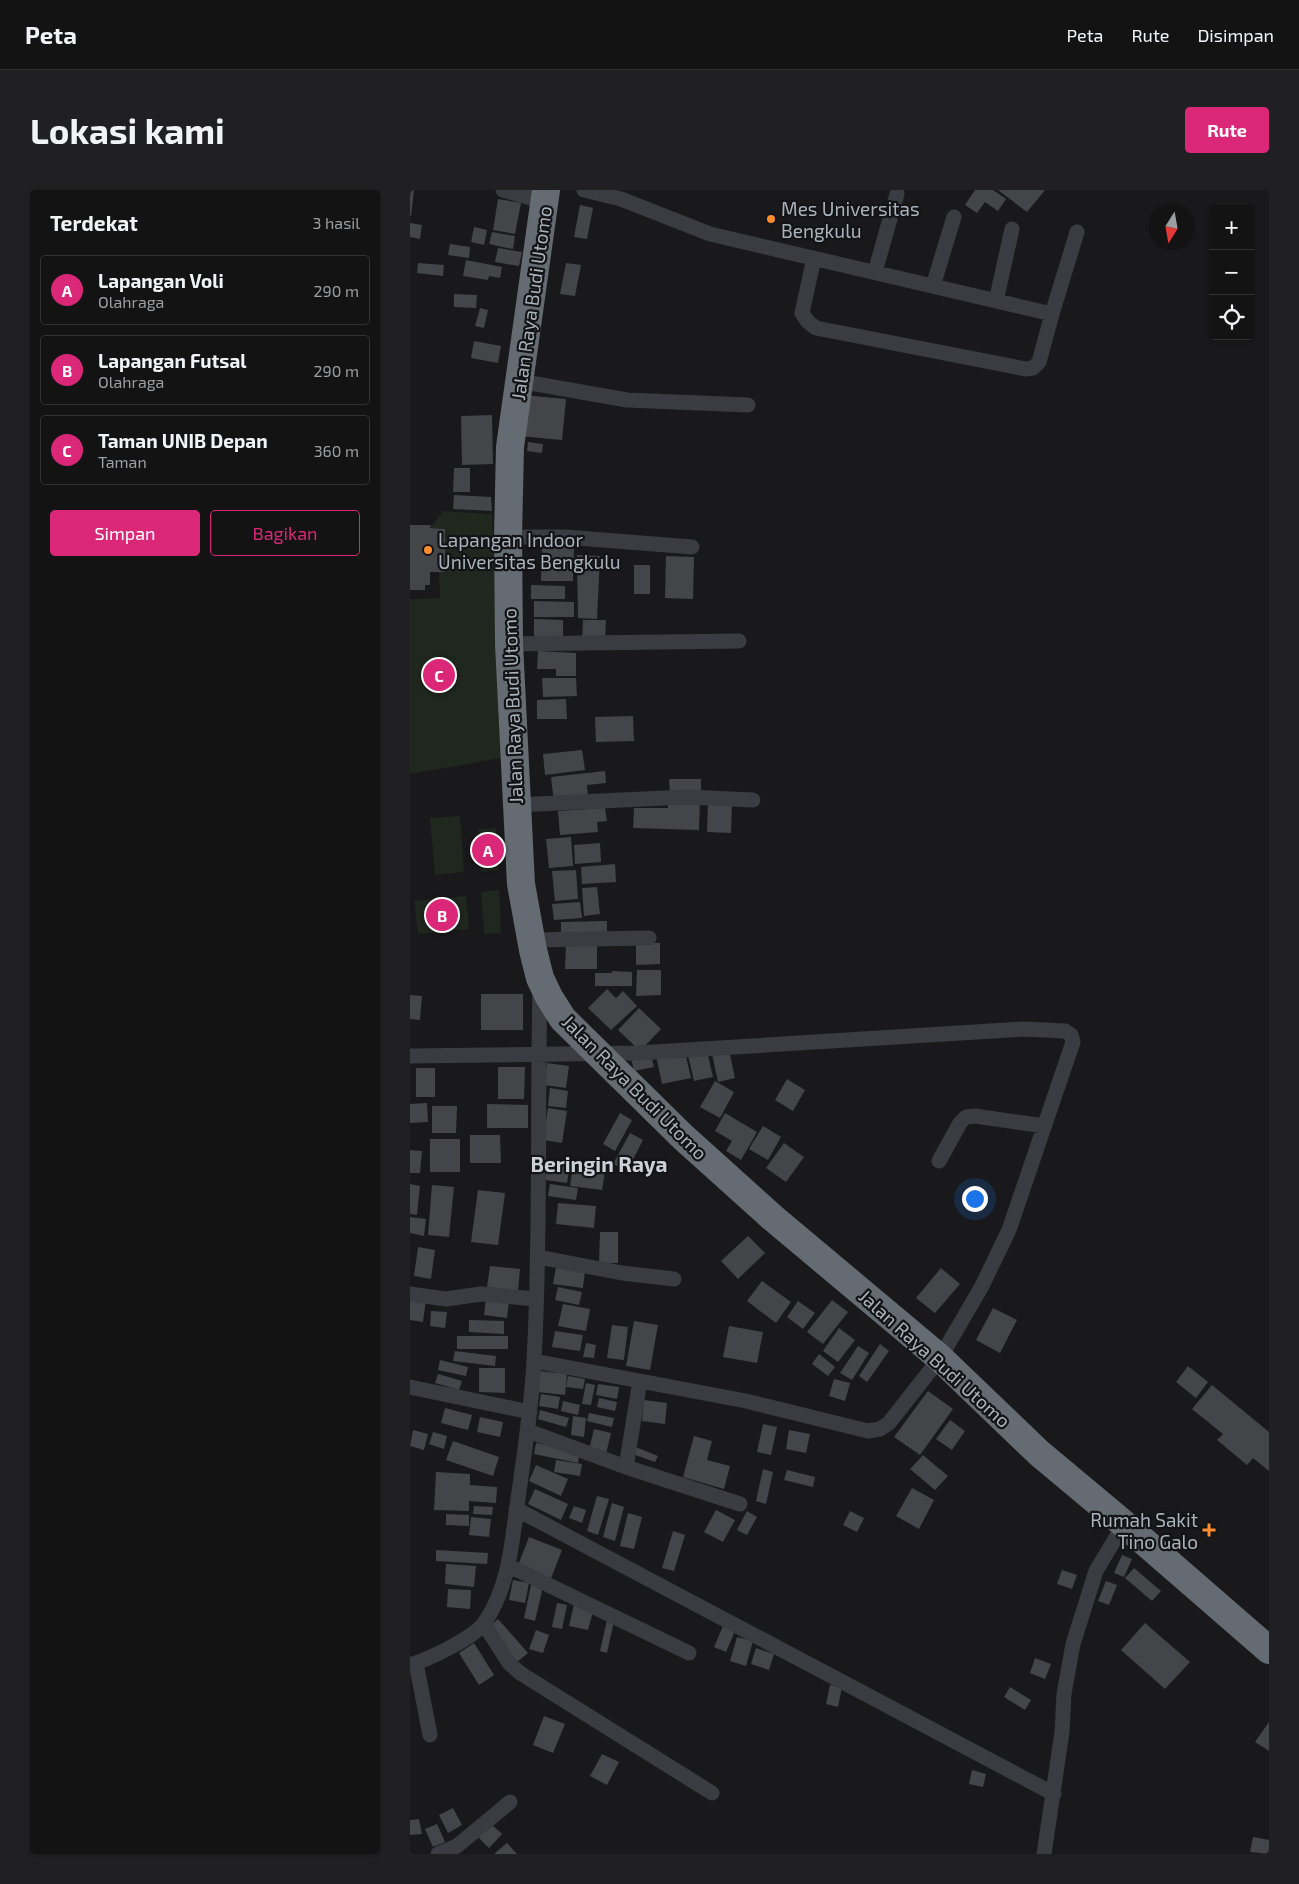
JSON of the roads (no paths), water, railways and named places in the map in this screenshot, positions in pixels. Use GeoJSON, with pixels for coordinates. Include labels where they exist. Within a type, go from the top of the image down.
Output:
{"type":"FeatureCollection","features":[{"type":"Feature","properties":{"kind":"highway","name":"Jalan Raya Budi Utomo"},"geometry":{"type":"LineString","coordinates":[[546,196],[510,447],[508,537],[509,644],[521,884],[540,978],[549,997],[563,1019],[738,1187],[940,1358],[1039,1453],[1269,1650]]}},
{"type":"Feature","properties":{"kind":"street"},"geometry":{"type":"LineString","coordinates":[[503,190],[546,196]]}},
{"type":"Feature","properties":{"kind":"street"},"geometry":{"type":"LineString","coordinates":[[584,190],[621,199],[710,234],[1052,314]]}},
{"type":"Feature","properties":{"kind":"street"},"geometry":{"type":"LineString","coordinates":[[875,272],[897,194]]}},
{"type":"Feature","properties":{"kind":"street"},"geometry":{"type":"LineString","coordinates":[[933,286],[954,217]]}},
{"type":"Feature","properties":{"kind":"street"},"geometry":{"type":"LineString","coordinates":[[996,301],[1012,229]]}},
{"type":"Feature","properties":{"kind":"street"},"geometry":{"type":"LineString","coordinates":[[814,258],[802,313],[808,322],[816,328],[1026,369],[1033,368],[1039,362],[1077,232]]}},
{"type":"Feature","properties":{"kind":"street"},"geometry":{"type":"LineString","coordinates":[[519,381],[627,400],[748,405]]}},
{"type":"Feature","properties":{"kind":"street"},"geometry":{"type":"LineString","coordinates":[[508,537],[565,537],[692,547]]}},
{"type":"Feature","properties":{"kind":"street"},"geometry":{"type":"LineString","coordinates":[[509,644],[738,642]]}},
{"type":"Feature","properties":{"kind":"street"},"geometry":{"type":"LineString","coordinates":[[516,805],[686,797],[753,800]]}},
{"type":"Feature","properties":{"kind":"street"},"geometry":{"type":"LineString","coordinates":[[531,940],[649,938]]}},
{"type":"Feature","properties":{"kind":"street"},"geometry":{"type":"LineString","coordinates":[[430,1734],[413,1664],[468,1638],[484,1624],[498,1600],[509,1566],[528,1430],[534,1361],[538,1257],[540,978]]}},
{"type":"Feature","properties":{"kind":"street"},"geometry":{"type":"LineString","coordinates":[[410,1056],[638,1053],[1024,1029],[1065,1031],[1071,1035],[1073,1042],[999,1253],[940,1358],[889,1423],[880,1429],[868,1431],[746,1401],[534,1361]]}},
{"type":"Feature","properties":{"kind":"street"},"geometry":{"type":"LineString","coordinates":[[939,1161],[960,1123],[966,1117],[975,1116],[1044,1126]]}},
{"type":"Feature","properties":{"kind":"street"},"geometry":{"type":"LineString","coordinates":[[538,1257],[674,1279]]}},
{"type":"Feature","properties":{"kind":"street"},"geometry":{"type":"LineString","coordinates":[[410,1294],[446,1299],[481,1294],[536,1298]]}},
{"type":"Feature","properties":{"kind":"street"},"geometry":{"type":"LineString","coordinates":[[626,1467],[640,1381]]}},
{"type":"Feature","properties":{"kind":"street"},"geometry":{"type":"LineString","coordinates":[[410,1387],[530,1412]]}},
{"type":"Feature","properties":{"kind":"street"},"geometry":{"type":"LineString","coordinates":[[528,1430],[626,1467],[740,1504]]}},
{"type":"Feature","properties":{"kind":"street"},"geometry":{"type":"LineString","coordinates":[[516,1509],[1054,1794]]}},
{"type":"Feature","properties":{"kind":"street"},"geometry":{"type":"LineString","coordinates":[[1044,1854],[1062,1732],[1064,1694],[1073,1644],[1096,1571],[1124,1524]]}},
{"type":"Feature","properties":{"kind":"street"},"geometry":{"type":"LineString","coordinates":[[509,1566],[689,1653]]}},
{"type":"Feature","properties":{"kind":"street"},"geometry":{"type":"LineString","coordinates":[[484,1624],[509,1663],[520,1673],[712,1793]]}},
{"type":"Feature","properties":{"kind":"street"},"geometry":{"type":"LineString","coordinates":[[438,1854],[461,1850],[510,1802]]}},
{"type":"Feature","properties":{"kind":"place","name":"Mes Universitas Bengkulu"},"geometry":{"type":"Point","coordinates":[771,219]}},
{"type":"Feature","properties":{"kind":"place","name":"Lapangan Indoor Universitas Bengkulu"},"geometry":{"type":"Point","coordinates":[428,550]}},
{"type":"Feature","properties":{"kind":"place","name":"Taman UNIB Depan"},"geometry":{"type":"Point","coordinates":[439,675]}},
{"type":"Feature","properties":{"kind":"place","name":"Lapangan Voli"},"geometry":{"type":"Point","coordinates":[488,850]}},
{"type":"Feature","properties":{"kind":"place","name":"Lapangan Futsal"},"geometry":{"type":"Point","coordinates":[442,915]}},
{"type":"Feature","properties":{"kind":"place","name":"Rumah Sakit Tino Galo"},"geometry":{"type":"Point","coordinates":[1209,1530]}},
{"type":"Feature","properties":{"kind":"district","name":"Beringin Raya"},"geometry":{"type":"Point","coordinates":[599,1163]}}]}
